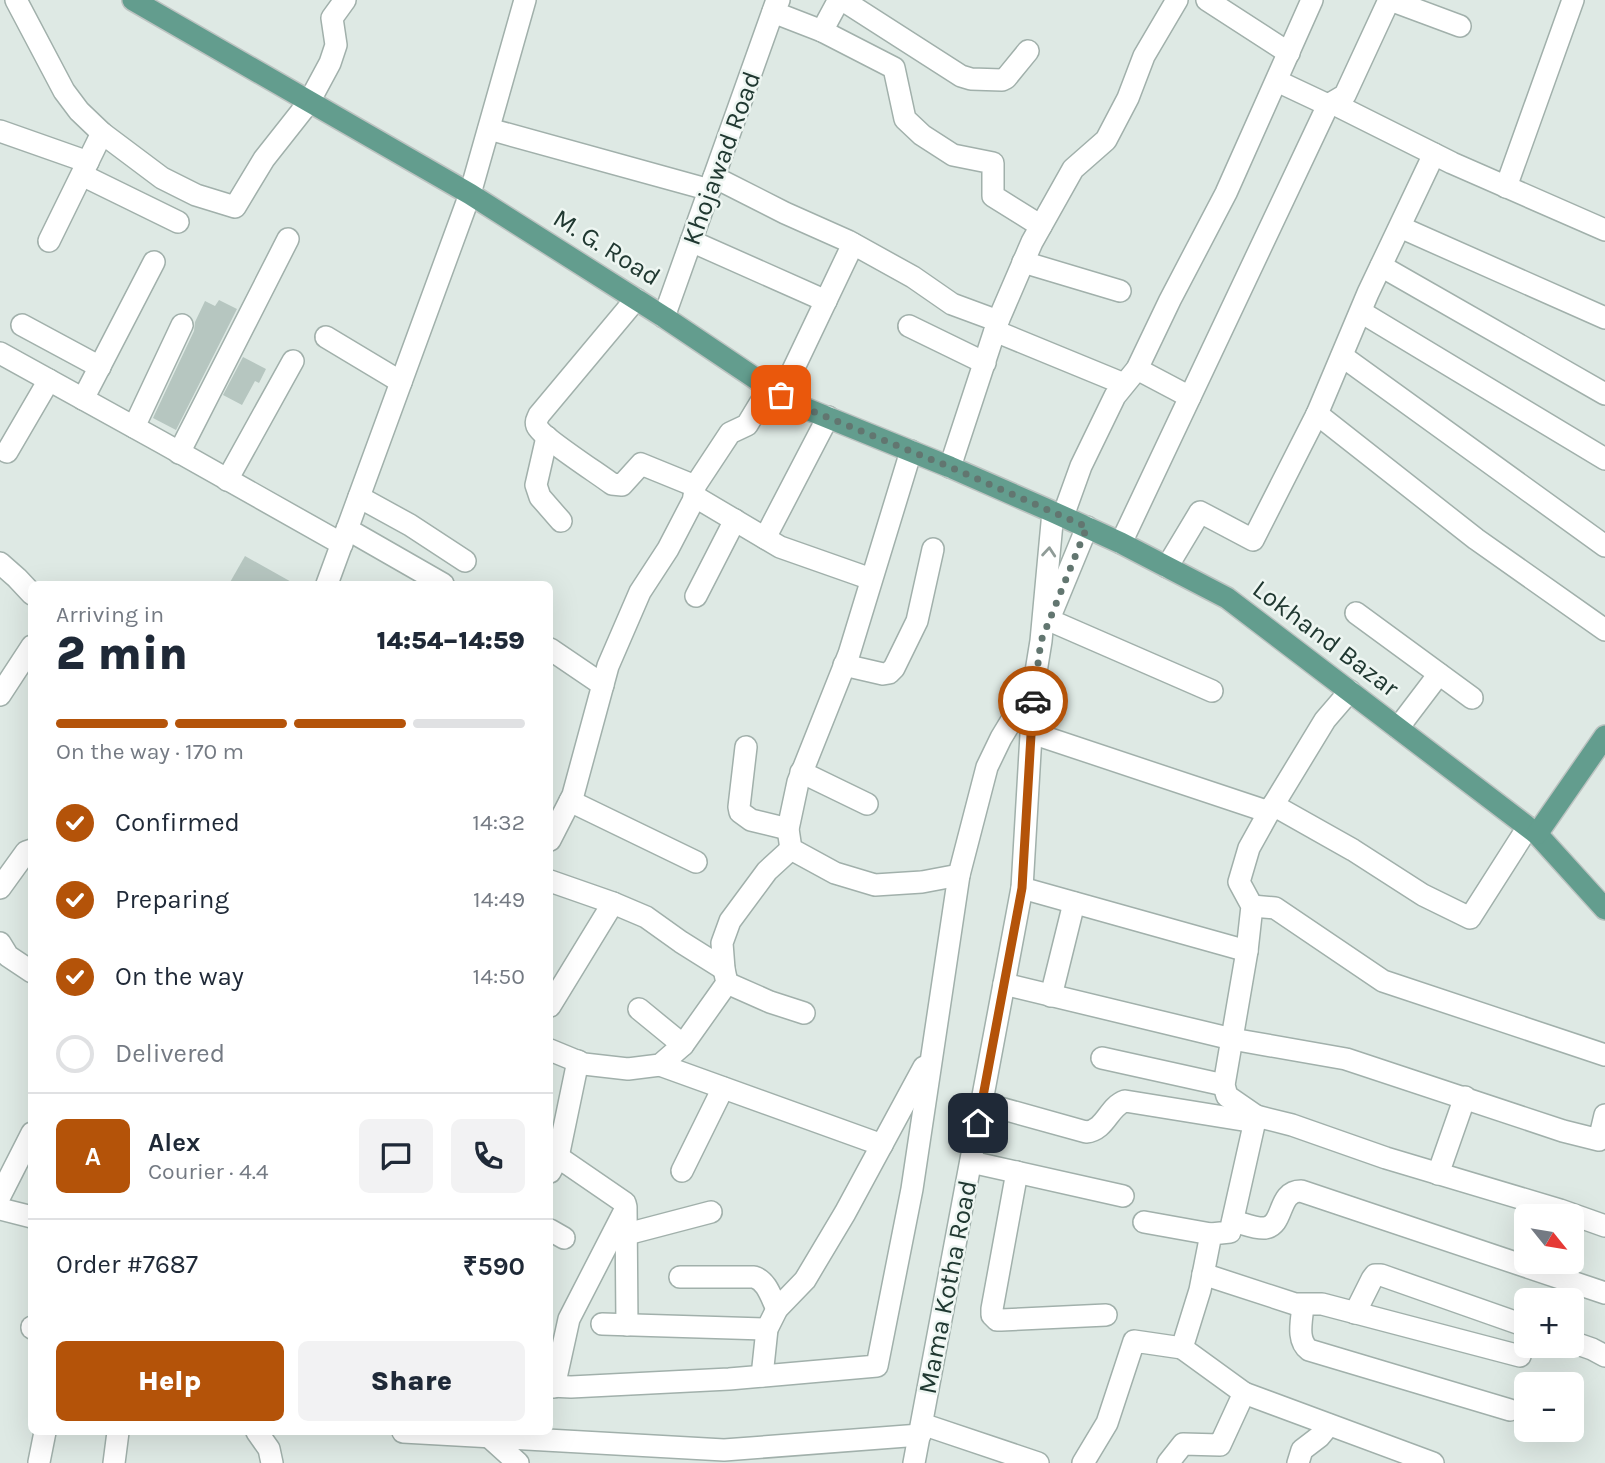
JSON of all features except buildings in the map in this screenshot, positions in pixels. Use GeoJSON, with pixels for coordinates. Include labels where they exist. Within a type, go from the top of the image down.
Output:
{"type":"FeatureCollection","features":[{"type":"Feature","properties":{"kind":"main road","name":"M. G. Road"},"geometry":{"type":"LineString","coordinates":[[133,0],[470,194],[664,317],[792,403],[1058,514]]}},
{"type":"Feature","properties":{"kind":"main road","name":"Lokhand Bazar"},"geometry":{"type":"LineString","coordinates":[[1058,514],[1227,598],[1532,830],[1605,909]]}},
{"type":"Feature","properties":{"kind":"main road"},"geometry":{"type":"LineString","coordinates":[[1532,830],[1605,736]]}},
{"type":"Feature","properties":{"kind":"street"},"geometry":{"type":"LineString","coordinates":[[16,0],[64,91],[79,111],[102,133],[162,178],[195,195],[235,208],[264,159],[309,102],[333,54],[336,45],[332,18],[345,0]]}},
{"type":"Feature","properties":{"kind":"street"},"geometry":{"type":"LineString","coordinates":[[328,581],[470,194],[525,0]]}},
{"type":"Feature","properties":{"kind":"street"},"geometry":{"type":"LineString","coordinates":[[950,467],[997,326],[1023,262],[1073,169],[1106,140],[1128,98],[1144,56],[1177,0]]}},
{"type":"Feature","properties":{"kind":"street"},"geometry":{"type":"LineString","coordinates":[[1207,0],[1289,53]]}},
{"type":"Feature","properties":{"kind":"street","name":"Mama Kotha Road"},"geometry":{"type":"LineString","coordinates":[[915,1463],[1022,888],[1034,684],[1058,514],[1115,396],[1131,376],[1226,193],[1312,0]]}},
{"type":"Feature","properties":{"kind":"street"},"geometry":{"type":"LineString","coordinates":[[1121,543],[1330,104],[1345,95],[1390,0],[1460,26]]}},
{"type":"Feature","properties":{"kind":"street"},"geometry":{"type":"LineString","coordinates":[[1506,187],[1573,0]]}},
{"type":"Feature","properties":{"kind":"street"},"geometry":{"type":"LineString","coordinates":[[822,31],[835,5],[838,1],[844,1],[961,76],[971,79],[1002,80],[1028,51]]}},
{"type":"Feature","properties":{"kind":"street"},"geometry":{"type":"LineString","coordinates":[[776,4],[894,68],[905,119],[922,135],[953,155],[993,163],[993,196],[1041,226]]}},
{"type":"Feature","properties":{"kind":"street","name":"Khojawad Road"},"geometry":{"type":"LineString","coordinates":[[664,317],[776,4]]}},
{"type":"Feature","properties":{"kind":"street"},"geometry":{"type":"LineString","coordinates":[[1278,81],[1605,230]]}},
{"type":"Feature","properties":{"kind":"street"},"geometry":{"type":"LineString","coordinates":[[489,130],[712,183],[853,244],[913,277],[952,304],[997,326],[1190,397]]}},
{"type":"Feature","properties":{"kind":"street"},"geometry":{"type":"LineString","coordinates":[[0,131],[85,169],[178,222]]}},
{"type":"Feature","properties":{"kind":"street"},"geometry":{"type":"LineString","coordinates":[[49,241],[102,133]]}},
{"type":"Feature","properties":{"kind":"street"},"geometry":{"type":"LineString","coordinates":[[1167,567],[1200,512],[1252,540],[1317,414],[1381,266],[1434,154]]}},
{"type":"Feature","properties":{"kind":"street"},"geometry":{"type":"LineString","coordinates":[[1400,227],[1605,318]]}},
{"type":"Feature","properties":{"kind":"street"},"geometry":{"type":"LineString","coordinates":[[179,453],[288,239]]}},
{"type":"Feature","properties":{"kind":"street"},"geometry":{"type":"LineString","coordinates":[[691,242],[826,301]]}},
{"type":"Feature","properties":{"kind":"street"},"geometry":{"type":"LineString","coordinates":[[553,830],[562,801],[573,795],[608,666],[639,592],[668,549],[694,491],[730,433],[747,425],[776,391],[826,301],[853,244]]}},
{"type":"Feature","properties":{"kind":"street"},"geometry":{"type":"LineString","coordinates":[[83,399],[154,262]]}},
{"type":"Feature","properties":{"kind":"street"},"geometry":{"type":"LineString","coordinates":[[1023,262],[1120,291]]}},
{"type":"Feature","properties":{"kind":"street"},"geometry":{"type":"LineString","coordinates":[[1381,266],[1605,394]]}},
{"type":"Feature","properties":{"kind":"street"},"geometry":{"type":"LineString","coordinates":[[636,299],[538,415],[537,427],[612,484],[622,485],[641,464],[694,491],[735,520],[790,551],[871,579]]}},
{"type":"Feature","properties":{"kind":"street"},"geometry":{"type":"LineString","coordinates":[[1361,312],[1605,460]]}},
{"type":"Feature","properties":{"kind":"street"},"geometry":{"type":"LineString","coordinates":[[22,325],[100,367]]}},
{"type":"Feature","properties":{"kind":"street"},"geometry":{"type":"LineString","coordinates":[[134,427],[182,325]]}},
{"type":"Feature","properties":{"kind":"street"},"geometry":{"type":"LineString","coordinates":[[909,326],[985,363]]}},
{"type":"Feature","properties":{"kind":"street"},"geometry":{"type":"LineString","coordinates":[[326,337],[401,382]]}},
{"type":"Feature","properties":{"kind":"street"},"geometry":{"type":"LineString","coordinates":[[0,353],[227,480],[437,581]]}},
{"type":"Feature","properties":{"kind":"street"},"geometry":{"type":"LineString","coordinates":[[1342,356],[1605,546]]}},
{"type":"Feature","properties":{"kind":"street"},"geometry":{"type":"LineString","coordinates":[[227,480],[293,361]]}},
{"type":"Feature","properties":{"kind":"street"},"geometry":{"type":"LineString","coordinates":[[7,452],[49,380]]}},
{"type":"Feature","properties":{"kind":"street"},"geometry":{"type":"LineString","coordinates":[[1317,414],[1476,538],[1605,630]]}},
{"type":"Feature","properties":{"kind":"street"},"geometry":{"type":"LineString","coordinates":[[765,538],[828,417]]}},
{"type":"Feature","properties":{"kind":"street"},"geometry":{"type":"LineString","coordinates":[[547,437],[536,485],[540,497],[561,522]]}},
{"type":"Feature","properties":{"kind":"street"},"geometry":{"type":"LineString","coordinates":[[660,1065],[683,1045],[725,976],[722,943],[730,921],[790,839],[798,782],[844,665],[911,451]]}},
{"type":"Feature","properties":{"kind":"street"},"geometry":{"type":"LineString","coordinates":[[359,497],[411,525],[465,561]]}},
{"type":"Feature","properties":{"kind":"street"},"geometry":{"type":"LineString","coordinates":[[696,596],[735,520]]}},
{"type":"Feature","properties":{"kind":"street","name":"Mama Kotha Road"},"geometry":{"type":"LineString","coordinates":[[1041,641],[1087,527]]}},
{"type":"Feature","properties":{"kind":"street"},"geometry":{"type":"LineString","coordinates":[[844,665],[883,674],[894,668],[917,621],[933,549]]}},
{"type":"Feature","properties":{"kind":"street"},"geometry":{"type":"LineString","coordinates":[[0,563],[28,590]]}},
{"type":"Feature","properties":{"kind":"street"},"geometry":{"type":"LineString","coordinates":[[1356,613],[1472,698]]}},
{"type":"Feature","properties":{"kind":"street"},"geometry":{"type":"LineString","coordinates":[[1049,620],[1212,691]]}},
{"type":"Feature","properties":{"kind":"street"},"geometry":{"type":"LineString","coordinates":[[553,651],[603,685]]}},
{"type":"Feature","properties":{"kind":"street"},"geometry":{"type":"LineString","coordinates":[[0,695],[28,652]]}},
{"type":"Feature","properties":{"kind":"street"},"geometry":{"type":"LineString","coordinates":[[1398,728],[1439,674]]}},
{"type":"Feature","properties":{"kind":"street"},"geometry":{"type":"LineString","coordinates":[[553,1386],[762,1376],[877,1366],[912,1189],[959,875],[987,767],[1001,738],[1034,684]]}},
{"type":"Feature","properties":{"kind":"street"},"geometry":{"type":"LineString","coordinates":[[1256,1119],[1227,1096],[1224,1085],[1252,906],[1239,882],[1249,848],[1271,808],[1325,720],[1350,691]]}},
{"type":"Feature","properties":{"kind":"street"},"geometry":{"type":"LineString","coordinates":[[1031,733],[1271,808],[1353,850],[1423,895],[1470,918],[1532,830]]}},
{"type":"Feature","properties":{"kind":"street"},"geometry":{"type":"LineString","coordinates":[[746,747],[740,812],[790,839],[835,873],[875,885],[922,882],[959,875]]}},
{"type":"Feature","properties":{"kind":"street"},"geometry":{"type":"LineString","coordinates":[[802,772],[867,804]]}},
{"type":"Feature","properties":{"kind":"street"},"geometry":{"type":"LineString","coordinates":[[562,801],[696,862]]}},
{"type":"Feature","properties":{"kind":"street"},"geometry":{"type":"LineString","coordinates":[[0,888],[28,851]]}},
{"type":"Feature","properties":{"kind":"street"},"geometry":{"type":"LineString","coordinates":[[553,882],[646,917],[725,976],[769,1002],[804,1013]]}},
{"type":"Feature","properties":{"kind":"street"},"geometry":{"type":"LineString","coordinates":[[1022,888],[1247,951]]}},
{"type":"Feature","properties":{"kind":"street"},"geometry":{"type":"LineString","coordinates":[[1051,996],[1074,902]]}},
{"type":"Feature","properties":{"kind":"street"},"geometry":{"type":"LineString","coordinates":[[553,1001],[612,903]]}},
{"type":"Feature","properties":{"kind":"street"},"geometry":{"type":"LineString","coordinates":[[1252,906],[1275,908],[1383,981],[1605,1055]]}},
{"type":"Feature","properties":{"kind":"street"},"geometry":{"type":"LineString","coordinates":[[0,943],[8,956],[28,969]]}},
{"type":"Feature","properties":{"kind":"street"},"geometry":{"type":"LineString","coordinates":[[1004,984],[1232,1039],[1346,1059],[1602,1142],[1605,1115]]}},
{"type":"Feature","properties":{"kind":"street"},"geometry":{"type":"LineString","coordinates":[[639,1009],[683,1045]]}},
{"type":"Feature","properties":{"kind":"street"},"geometry":{"type":"LineString","coordinates":[[553,1051],[584,1064],[628,1069],[660,1065],[882,1146]]}},
{"type":"Feature","properties":{"kind":"street"},"geometry":{"type":"LineString","coordinates":[[762,1376],[767,1329],[777,1309],[805,1280],[845,1213],[932,1053]]}},
{"type":"Feature","properties":{"kind":"street"},"geometry":{"type":"LineString","coordinates":[[1102,1058],[1224,1085]]}},
{"type":"Feature","properties":{"kind":"street"},"geometry":{"type":"LineString","coordinates":[[578,1061],[554,1164],[622,1199],[626,1208],[627,1325]]}},
{"type":"Feature","properties":{"kind":"street"},"geometry":{"type":"LineString","coordinates":[[682,1171],[723,1088]]}},
{"type":"Feature","properties":{"kind":"street"},"geometry":{"type":"LineString","coordinates":[[1438,1174],[1465,1097]]}},
{"type":"Feature","properties":{"kind":"street"},"geometry":{"type":"LineString","coordinates":[[982,1103],[1086,1132],[1101,1126],[1119,1103],[1125,1101],[1292,1125],[1386,1158],[1605,1226]]}},
{"type":"Feature","properties":{"kind":"street"},"geometry":{"type":"LineString","coordinates":[[1144,1222],[1211,1234],[1230,1231],[1256,1119]]}},
{"type":"Feature","properties":{"kind":"street"},"geometry":{"type":"LineString","coordinates":[[0,1196],[28,1141]]}},
{"type":"Feature","properties":{"kind":"street"},"geometry":{"type":"LineString","coordinates":[[971,1162],[1123,1196]]}},
{"type":"Feature","properties":{"kind":"street"},"geometry":{"type":"LineString","coordinates":[[1017,1172],[992,1315],[1001,1321],[1106,1315]]}},
{"type":"Feature","properties":{"kind":"street"},"geometry":{"type":"LineString","coordinates":[[1233,1221],[1268,1228],[1275,1223],[1289,1194],[1301,1191],[1605,1293]]}},
{"type":"Feature","properties":{"kind":"street"},"geometry":{"type":"LineString","coordinates":[[553,1376],[558,1329],[574,1309],[626,1208]]}},
{"type":"Feature","properties":{"kind":"street"},"geometry":{"type":"LineString","coordinates":[[0,1209],[28,1216]]}},
{"type":"Feature","properties":{"kind":"street"},"geometry":{"type":"LineString","coordinates":[[627,1234],[711,1212]]}},
{"type":"Feature","properties":{"kind":"street"},"geometry":{"type":"LineString","coordinates":[[1182,1348],[1200,1290],[1211,1234]]}},
{"type":"Feature","properties":{"kind":"street"},"geometry":{"type":"LineString","coordinates":[[1203,1274],[1295,1304],[1322,1304],[1514,1354]]}},
{"type":"Feature","properties":{"kind":"street"},"geometry":{"type":"LineString","coordinates":[[1355,1313],[1372,1279],[1375,1275],[1381,1275],[1514,1322]]}},
{"type":"Feature","properties":{"kind":"street"},"geometry":{"type":"LineString","coordinates":[[680,1277],[754,1277],[764,1282],[777,1309]]}},
{"type":"Feature","properties":{"kind":"street"},"geometry":{"type":"LineString","coordinates":[[1303,1305],[1301,1340],[1309,1350],[1510,1410]]}},
{"type":"Feature","properties":{"kind":"street"},"geometry":{"type":"LineString","coordinates":[[602,1324],[767,1329]]}},
{"type":"Feature","properties":{"kind":"street"},"geometry":{"type":"LineString","coordinates":[[1083,1463],[1107,1423],[1134,1341],[1182,1348],[1244,1393],[1433,1463]]}},
{"type":"Feature","properties":{"kind":"street"},"geometry":{"type":"LineString","coordinates":[[1584,1346],[1605,1356]]}},
{"type":"Feature","properties":{"kind":"street"},"geometry":{"type":"LineString","coordinates":[[1175,1461],[1183,1444],[1220,1445],[1244,1393]]}},
{"type":"Feature","properties":{"kind":"street"},"geometry":{"type":"LineString","coordinates":[[1298,1463],[1302,1450],[1319,1437],[1329,1424]]}},
{"type":"Feature","properties":{"kind":"street"},"geometry":{"type":"LineString","coordinates":[[487,1435],[724,1456],[920,1430],[1038,1463]]}},
{"type":"Feature","properties":{"kind":"street"},"geometry":{"type":"LineString","coordinates":[[39,1462],[44,1435]]}},
{"type":"Feature","properties":{"kind":"street"},"geometry":{"type":"LineString","coordinates":[[114,1463],[118,1435]]}},
{"type":"Feature","properties":{"kind":"street"},"geometry":{"type":"LineString","coordinates":[[259,1435],[269,1449],[272,1463]]}},
{"type":"Feature","properties":{"kind":"street"},"geometry":{"type":"LineString","coordinates":[[487,1435],[518,1463]]}},
{"type":"Feature","properties":{"kind":"way so far"},"geometry":{"type":"LineString","coordinates":[[781,395],[792,403],[950,467],[1087,527],[1041,641],[1033,701]]}},
{"type":"Feature","properties":{"kind":"route"},"geometry":{"type":"LineString","coordinates":[[978,1123],[1022,888],[1033,701]]}}]}
